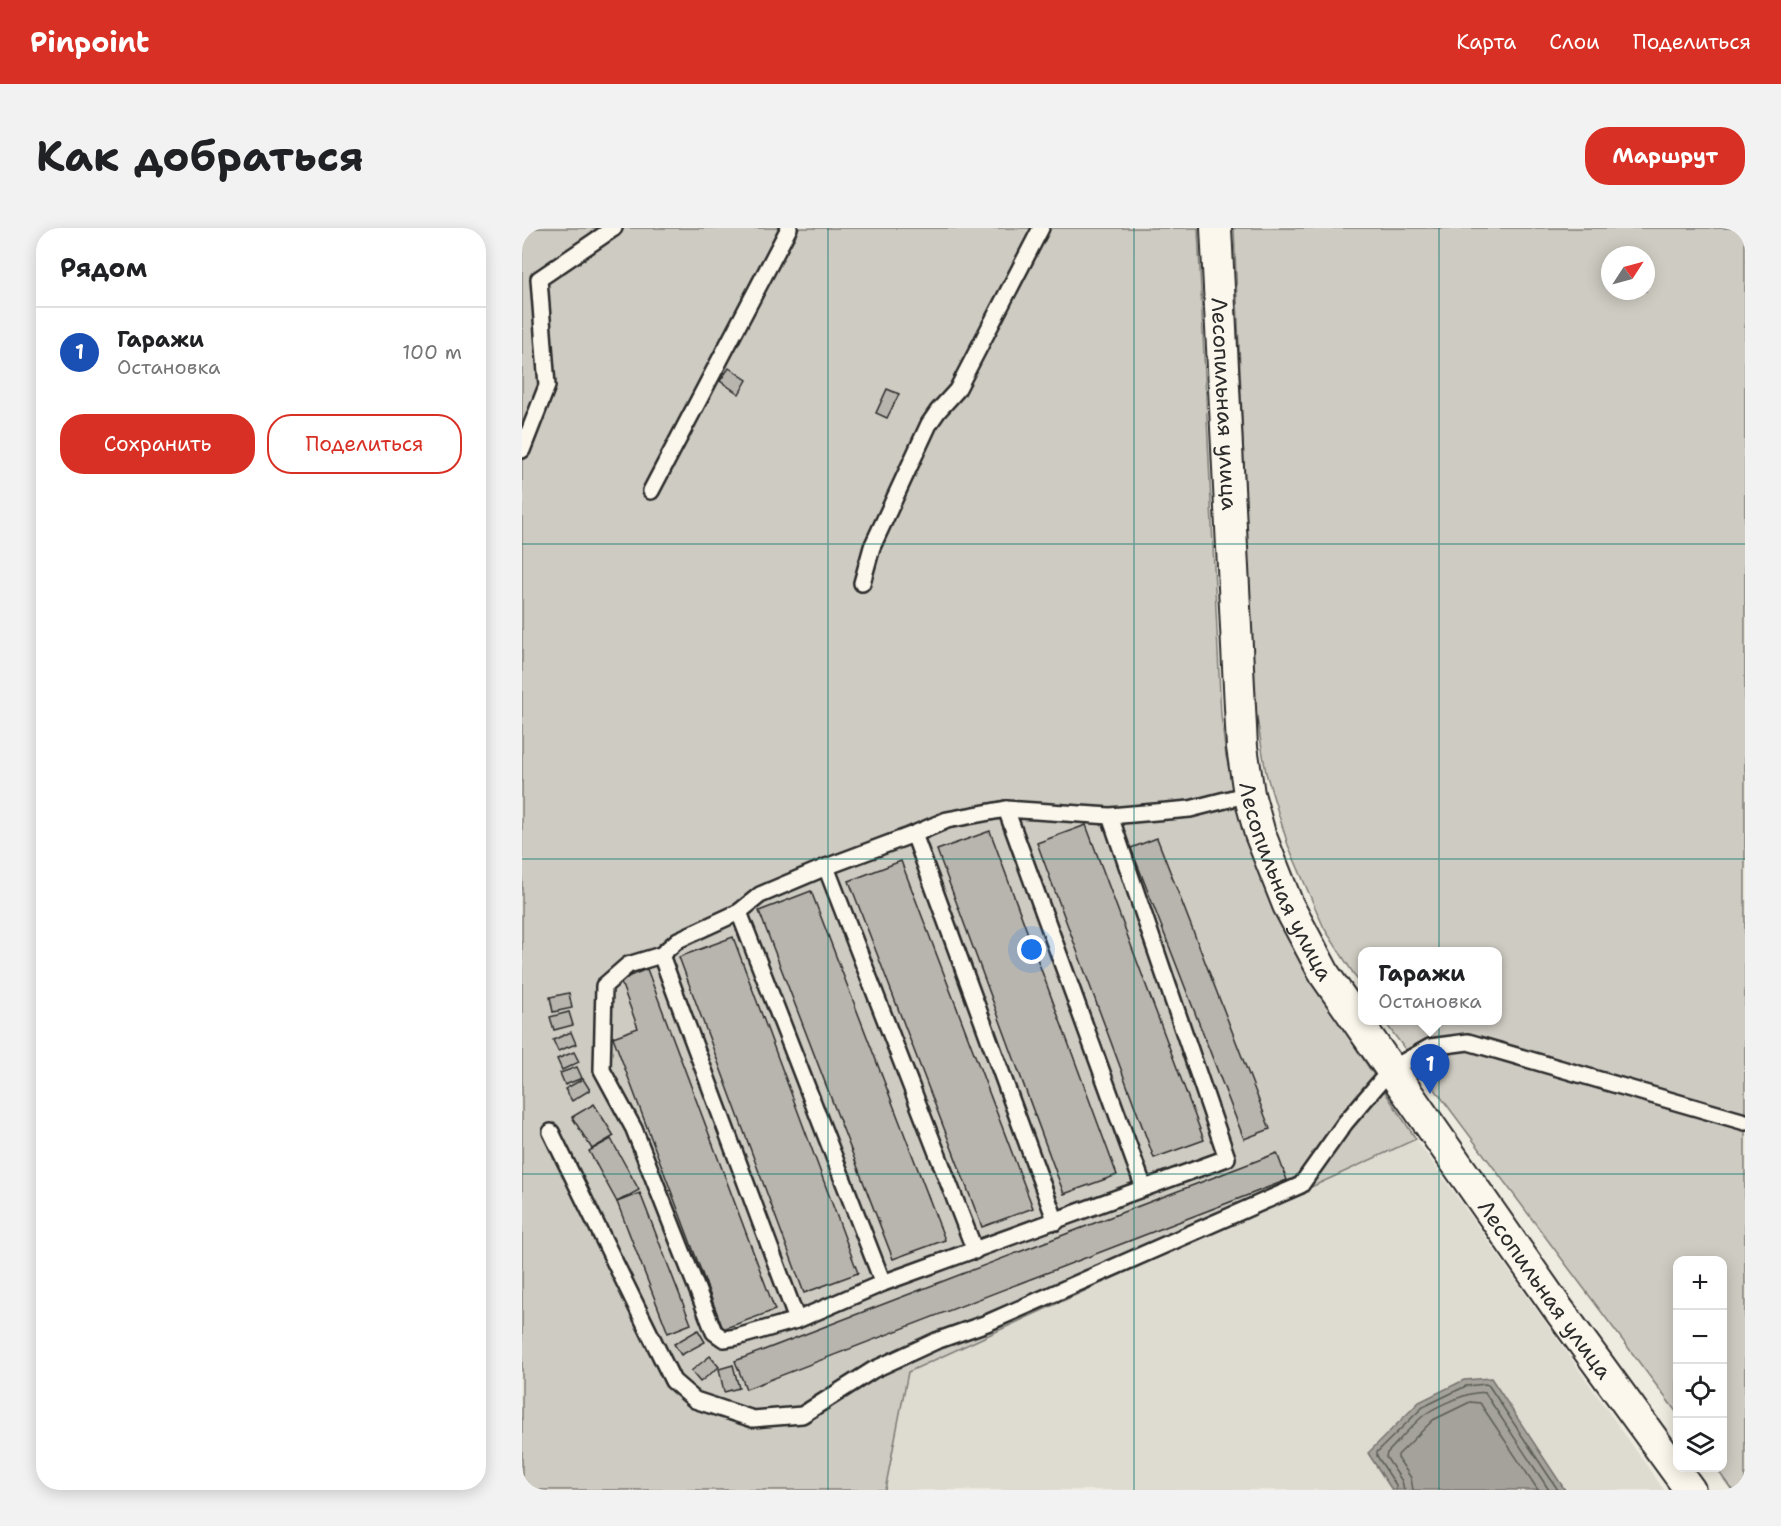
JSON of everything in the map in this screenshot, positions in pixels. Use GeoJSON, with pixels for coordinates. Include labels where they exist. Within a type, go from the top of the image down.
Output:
{"type":"FeatureCollection","features":[{"type":"Feature","properties":{"kind":"street","name":"Лесопильная улица"},"geometry":{"type":"LineString","coordinates":[[1216,228],[1242,747],[1249,794],[1260,834],[1288,905],[1325,975],[1358,1022]]}},
{"type":"Feature","properties":{"kind":"street","name":"Лесопильная улица"},"geometry":{"type":"LineString","coordinates":[[1360,1025],[1556,1306],[1690,1490]]}},
{"type":"Feature","properties":{"kind":"lane"},"geometry":{"type":"LineString","coordinates":[[522,450],[547,386],[540,279],[614,228]]}},
{"type":"Feature","properties":{"kind":"lane"},"geometry":{"type":"LineString","coordinates":[[651,491],[789,228]]}},
{"type":"Feature","properties":{"kind":"lane"},"geometry":{"type":"LineString","coordinates":[[862,583],[872,547],[929,424],[957,390],[1041,228]]}},
{"type":"Feature","properties":{"kind":"lane"},"geometry":{"type":"LineString","coordinates":[[1110,816],[1227,1158],[883,1283],[797,1320],[724,1339],[714,1332],[634,1129],[602,1070],[604,986],[628,965],[661,955],[678,940],[739,912],[760,896],[826,867],[947,820],[1006,809],[1110,816],[1190,809],[1249,794]]}},
{"type":"Feature","properties":{"kind":"lane"},"geometry":{"type":"LineString","coordinates":[[1006,809],[1144,1188]]}},
{"type":"Feature","properties":{"kind":"lane"},"geometry":{"type":"LineString","coordinates":[[914,834],[1056,1222]]}},
{"type":"Feature","properties":{"kind":"lane"},"geometry":{"type":"LineString","coordinates":[[826,867],[975,1251]]}},
{"type":"Feature","properties":{"kind":"lane"},"geometry":{"type":"LineString","coordinates":[[739,912],[883,1283]]}},
{"type":"Feature","properties":{"kind":"lane"},"geometry":{"type":"LineString","coordinates":[[661,955],[797,1320]]}},
{"type":"Feature","properties":{"kind":"lane"},"geometry":{"type":"LineString","coordinates":[[551,1132],[673,1381],[695,1400],[753,1419],[802,1415],[873,1370],[936,1341],[987,1323],[1301,1185],[1345,1124],[1391,1069],[1430,1047],[1468,1042],[1745,1122]]}},
{"type":"Feature","properties":{"kind":"shaded area"},"geometry":{"type":"Polygon","coordinates":[[[522,228],[1198,228],[1221,715],[1226,756],[1245,835],[1313,983],[1416,1139],[908,1372],[885,1490],[522,1490],[522,228]]]}},
{"type":"Feature","properties":{"kind":"shaded area"},"geometry":{"type":"Polygon","coordinates":[[[1234,228],[1745,228],[1745,1490],[1732,1490],[1719,1472],[1727,1472],[1727,1256],[1673,1256],[1673,1408],[1387,1025],[1502,1025],[1502,947],[1358,947],[1358,981],[1324,928],[1288,845],[1266,773],[1254,700],[1234,228]]]}},
{"type":"Feature","properties":{"kind":"shaded area"},"geometry":{"type":"Polygon","coordinates":[[[1416,1139],[1664,1490],[885,1490],[908,1372],[1416,1139]]]}},
{"type":"Feature","properties":{"kind":"water"},"geometry":{"type":"Polygon","coordinates":[[[1491,1378],[1565,1490],[1392,1490],[1368,1453],[1419,1402],[1464,1380],[1491,1378]]]}},
{"type":"Feature","properties":{"kind":"building"},"geometry":{"type":"Polygon","coordinates":[[[729,368],[747,380],[739,394],[720,381],[729,368]]]}},
{"type":"Feature","properties":{"kind":"building"},"geometry":{"type":"Polygon","coordinates":[[[887,389],[899,394],[887,418],[876,413],[887,389]]]}},
{"type":"Feature","properties":{"kind":"building"},"geometry":{"type":"Polygon","coordinates":[[[1086,825],[1204,1140],[1154,1158],[1037,843],[1086,825]]]}},
{"type":"Feature","properties":{"kind":"building"},"geometry":{"type":"Polygon","coordinates":[[[990,831],[1117,1175],[1064,1194],[937,850],[990,831]]]}},
{"type":"Feature","properties":{"kind":"building"},"geometry":{"type":"Polygon","coordinates":[[[1157,838],[1270,1129],[1244,1139],[1131,848],[1157,838]]]}},
{"type":"Feature","properties":{"kind":"building"},"geometry":{"type":"Polygon","coordinates":[[[901,861],[1033,1208],[982,1227],[849,881],[901,861]]]}},
{"type":"Feature","properties":{"kind":"building"},"geometry":{"type":"Polygon","coordinates":[[[811,891],[945,1240],[893,1259],[759,911],[811,891]]]}},
{"type":"Feature","properties":{"kind":"building"},"geometry":{"type":"Polygon","coordinates":[[[733,937],[858,1273],[804,1293],[679,957],[733,937]]]}},
{"type":"Feature","properties":{"kind":"building"},"geometry":{"type":"Polygon","coordinates":[[[647,969],[775,1310],[723,1329],[613,1037],[638,1028],[620,980],[647,969]]]}},
{"type":"Feature","properties":{"kind":"building"},"geometry":{"type":"Polygon","coordinates":[[[569,993],[572,1008],[553,1012],[550,997],[569,993]]]}},
{"type":"Feature","properties":{"kind":"building"},"geometry":{"type":"Polygon","coordinates":[[[569,1012],[573,1025],[554,1030],[550,1017],[569,1012]]]}},
{"type":"Feature","properties":{"kind":"building"},"geometry":{"type":"Polygon","coordinates":[[[571,1032],[576,1044],[558,1051],[553,1040],[571,1032]]]}},
{"type":"Feature","properties":{"kind":"building"},"geometry":{"type":"Polygon","coordinates":[[[574,1052],[579,1062],[562,1070],[557,1059],[574,1052]]]}},
{"type":"Feature","properties":{"kind":"building"},"geometry":{"type":"Polygon","coordinates":[[[577,1067],[582,1078],[565,1085],[560,1073],[577,1067]]]}},
{"type":"Feature","properties":{"kind":"building"},"geometry":{"type":"Polygon","coordinates":[[[583,1079],[590,1090],[572,1101],[565,1089],[583,1079]]]}},
{"type":"Feature","properties":{"kind":"building"},"geometry":{"type":"Polygon","coordinates":[[[594,1104],[614,1136],[592,1149],[572,1117],[594,1104]]]}},
{"type":"Feature","properties":{"kind":"building"},"geometry":{"type":"Polygon","coordinates":[[[611,1139],[639,1190],[617,1202],[589,1151],[611,1139]]]}},
{"type":"Feature","properties":{"kind":"building"},"geometry":{"type":"Polygon","coordinates":[[[1277,1153],[1287,1180],[746,1389],[735,1361],[1277,1153]]]}},
{"type":"Feature","properties":{"kind":"building"},"geometry":{"type":"Polygon","coordinates":[[[640,1193],[691,1324],[668,1333],[617,1202],[640,1193]]]}},
{"type":"Feature","properties":{"kind":"building"},"geometry":{"type":"Polygon","coordinates":[[[698,1330],[705,1342],[681,1355],[674,1344],[698,1330]]]}},
{"type":"Feature","properties":{"kind":"building"},"geometry":{"type":"Polygon","coordinates":[[[710,1356],[719,1367],[700,1382],[691,1371],[710,1356]]]}},
{"type":"Feature","properties":{"kind":"building"},"geometry":{"type":"Polygon","coordinates":[[[733,1365],[739,1388],[724,1392],[719,1369],[733,1365]]]}},
{"type":"Feature","properties":{"kind":"place","name":"Гаражи"},"geometry":{"type":"Point","coordinates":[1430,1094]}}]}
